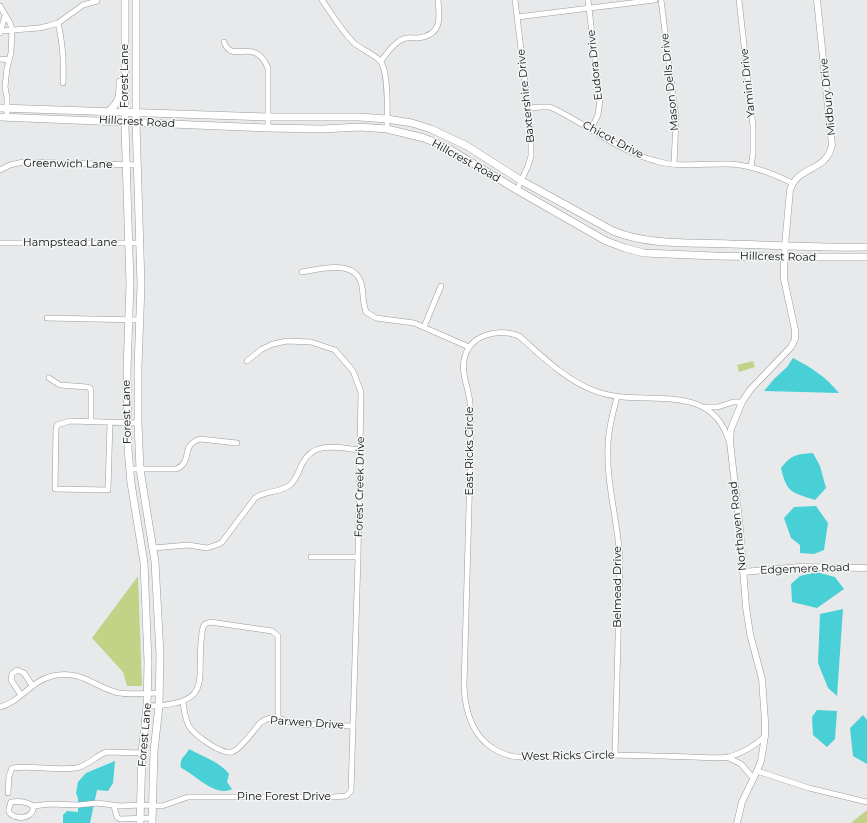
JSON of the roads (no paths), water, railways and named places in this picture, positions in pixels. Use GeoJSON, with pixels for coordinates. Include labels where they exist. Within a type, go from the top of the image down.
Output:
{"type":"FeatureCollection","features":[{"type":"Feature","properties":{"kind":"main road","name":"Forest Lane"},"geometry":{"type":"LineString","coordinates":[[125,0],[125,121],[129,243],[127,422],[130,470],[144,563],[148,662],[148,693],[142,753],[140,820]]}},
{"type":"Feature","properties":{"kind":"main road","name":"Forest Lane"},"geometry":{"type":"LineString","coordinates":[[136,0],[136,122],[142,284],[138,367],[138,423],[140,469],[155,562],[160,654],[160,693],[154,751],[152,821]]}},
{"type":"Feature","properties":{"kind":"main road"},"geometry":{"type":"LineString","coordinates":[[109,111],[119,100],[121,66],[125,52]]}},
{"type":"Feature","properties":{"kind":"main road","name":"Hillcrest Road"},"geometry":{"type":"LineString","coordinates":[[4,108],[136,111],[268,117],[359,117],[387,119],[412,123],[453,138],[522,181],[613,231],[629,237],[657,241],[785,246],[867,246]]}},
{"type":"Feature","properties":{"kind":"main road","name":"Hillcrest Road"},"geometry":{"type":"LineString","coordinates":[[4,117],[268,128],[360,127],[386,129],[424,138],[446,147],[606,241],[634,251],[784,258],[867,257]]}},
{"type":"Feature","properties":{"kind":"main road"},"geometry":{"type":"LineString","coordinates":[[144,563],[155,562]]}},
{"type":"Feature","properties":{"kind":"street"},"geometry":{"type":"LineString","coordinates":[[322,0],[354,43],[381,61],[385,75],[386,87],[386,129]]}},
{"type":"Feature","properties":{"kind":"street"},"geometry":{"type":"LineString","coordinates":[[381,61],[401,40],[424,37],[435,31],[439,20],[438,0]]}},
{"type":"Feature","properties":{"kind":"street","name":"Baxtershire Drive"},"geometry":{"type":"LineString","coordinates":[[515,0],[532,131],[531,156],[517,190]]}},
{"type":"Feature","properties":{"kind":"street","name":"Eudora Drive"},"geometry":{"type":"LineString","coordinates":[[588,0],[600,100],[598,115],[591,130]]}},
{"type":"Feature","properties":{"kind":"street"},"geometry":{"type":"LineString","coordinates":[[517,17],[655,0]]}},
{"type":"Feature","properties":{"kind":"street","name":"Mason Dells Drive"},"geometry":{"type":"LineString","coordinates":[[661,0],[676,119],[674,164]]}},
{"type":"Feature","properties":{"kind":"street","name":"Yamini Drive"},"geometry":{"type":"LineString","coordinates":[[739,0],[753,126],[753,153],[751,166]]}},
{"type":"Feature","properties":{"kind":"street","name":"Midbury Drive"},"geometry":{"type":"LineString","coordinates":[[792,183],[801,174],[825,160],[831,150],[832,145],[816,0]]}},
{"type":"Feature","properties":{"kind":"street"},"geometry":{"type":"LineString","coordinates":[[6,16],[1,32],[39,28],[58,23],[83,5],[97,1]]}},
{"type":"Feature","properties":{"kind":"street"},"geometry":{"type":"LineString","coordinates":[[0,6],[12,30],[11,53],[5,87],[4,117]]}},
{"type":"Feature","properties":{"kind":"street"},"geometry":{"type":"LineString","coordinates":[[58,23],[62,38],[64,56],[63,83]]}},
{"type":"Feature","properties":{"kind":"street"},"geometry":{"type":"LineString","coordinates":[[224,42],[226,48],[230,51],[244,50],[256,52],[261,55],[265,61],[268,68],[268,128]]}},
{"type":"Feature","properties":{"kind":"street"},"geometry":{"type":"LineString","coordinates":[[0,59],[9,60]]}},
{"type":"Feature","properties":{"kind":"street","name":"Chicot Drive"},"geometry":{"type":"LineString","coordinates":[[529,108],[541,106],[550,107],[642,157],[657,162],[674,164],[730,164],[751,166],[768,171],[792,183]]}},
{"type":"Feature","properties":{"kind":"street","name":"Greenwich Lane"},"geometry":{"type":"LineString","coordinates":[[0,170],[10,165],[23,162],[138,165]]}},
{"type":"Feature","properties":{"kind":"street"},"geometry":{"type":"LineString","coordinates":[[785,246],[788,198],[792,183]]}},
{"type":"Feature","properties":{"kind":"street","name":"Hampstead Lane"},"geometry":{"type":"LineString","coordinates":[[0,243],[140,243]]}},
{"type":"Feature","properties":{"kind":"street","name":"Northaven Road"},"geometry":{"type":"LineString","coordinates":[[737,823],[742,802],[761,760],[765,736],[765,708],[762,679],[748,623],[740,529],[730,442],[731,429],[742,402],[750,390],[788,351],[795,339],[795,330],[784,279],[785,246]]}},
{"type":"Feature","properties":{"kind":"street"},"geometry":{"type":"LineString","coordinates":[[302,272],[325,267],[351,270],[360,278],[366,312],[371,316],[380,319],[414,323],[469,347],[483,336],[490,333],[502,332],[519,336],[564,375],[596,392],[618,397],[674,399],[706,408],[717,416],[722,423],[730,442]]}},
{"type":"Feature","properties":{"kind":"street"},"geometry":{"type":"LineString","coordinates":[[424,327],[441,286]]}},
{"type":"Feature","properties":{"kind":"street"},"geometry":{"type":"LineString","coordinates":[[47,318],[140,320]]}},
{"type":"Feature","properties":{"kind":"street","name":"Forest Creek Drive"},"geometry":{"type":"LineString","coordinates":[[247,360],[262,349],[287,340],[311,342],[335,350],[353,371],[361,392],[353,726]]}},
{"type":"Feature","properties":{"kind":"street","name":"East Ricks Circle"},"geometry":{"type":"LineString","coordinates":[[467,580],[471,419],[470,404],[463,365],[469,347]]}},
{"type":"Feature","properties":{"kind":"street"},"geometry":{"type":"LineString","coordinates":[[49,378],[60,385],[87,386],[90,388],[91,422]]}},
{"type":"Feature","properties":{"kind":"street","name":"Belmead Drive"},"geometry":{"type":"LineString","coordinates":[[615,755],[620,563],[619,542],[610,486],[608,446],[611,419],[618,397]]}},
{"type":"Feature","properties":{"kind":"street"},"geometry":{"type":"LineString","coordinates":[[706,408],[718,407],[733,402],[742,402]]}},
{"type":"Feature","properties":{"kind":"street"},"geometry":{"type":"LineString","coordinates":[[110,422],[108,490],[55,489],[57,425],[67,422],[91,422],[110,422],[127,422],[138,423]]}},
{"type":"Feature","properties":{"kind":"street"},"geometry":{"type":"LineString","coordinates":[[130,470],[176,469],[181,467],[184,464],[189,446],[200,439],[237,443]]}},
{"type":"Feature","properties":{"kind":"street"},"geometry":{"type":"LineString","coordinates":[[153,548],[188,545],[207,548],[213,547],[222,542],[255,498],[262,493],[281,490],[291,484],[304,461],[311,452],[317,448],[325,446],[360,450]]}},
{"type":"Feature","properties":{"kind":"street"},"geometry":{"type":"LineString","coordinates":[[311,557],[358,557]]}},
{"type":"Feature","properties":{"kind":"street","name":"Edgemere Road"},"geometry":{"type":"LineString","coordinates":[[743,572],[799,567],[867,568]]}},
{"type":"Feature","properties":{"kind":"street","name":"West Ricks Circle"},"geometry":{"type":"LineString","coordinates":[[467,580],[465,699],[471,722],[483,740],[493,748],[517,757],[530,758],[573,755],[727,757],[751,748],[765,736]]}},
{"type":"Feature","properties":{"kind":"street"},"geometry":{"type":"LineString","coordinates":[[147,706],[159,706],[182,702],[191,697],[199,686],[201,677],[203,627],[205,624],[210,622],[272,631],[278,636],[278,718]]}},
{"type":"Feature","properties":{"kind":"street"},"geometry":{"type":"LineString","coordinates":[[20,695],[11,680],[12,674],[18,670],[24,673],[32,685]]}},
{"type":"Feature","properties":{"kind":"street"},"geometry":{"type":"LineString","coordinates":[[0,707],[9,704],[32,685],[52,676],[66,674],[79,676],[107,689],[120,693],[160,693]]}},
{"type":"Feature","properties":{"kind":"street","name":"Parwen Drive"},"geometry":{"type":"LineString","coordinates":[[182,702],[188,723],[194,733],[220,751],[226,752],[232,752],[237,749],[264,720],[278,718],[286,722],[302,724],[353,726]]}},
{"type":"Feature","properties":{"kind":"street","name":"Pine Forest Drive"},"geometry":{"type":"LineString","coordinates":[[152,806],[166,806],[188,797],[346,796],[349,794],[351,788],[353,726]]}},
{"type":"Feature","properties":{"kind":"street"},"geometry":{"type":"LineString","coordinates":[[8,793],[9,776],[12,768],[77,768],[107,752],[142,753]]}},
{"type":"Feature","properties":{"kind":"street"},"geometry":{"type":"LineString","coordinates":[[727,757],[741,764],[753,778]]}},
{"type":"Feature","properties":{"kind":"street"},"geometry":{"type":"LineString","coordinates":[[757,771],[809,788],[867,802]]}},
{"type":"Feature","properties":{"kind":"street"},"geometry":{"type":"LineString","coordinates":[[33,806],[33,812],[28,816],[16,816],[10,813],[9,809],[11,802],[27,803],[33,806],[97,803],[114,806],[152,806]]}},
{"type":"Feature","properties":{"kind":"street"},"geometry":{"type":"LineString","coordinates":[[114,806],[117,817],[120,819],[152,821]]}},
{"type":"Feature","properties":{"kind":"water"},"geometry":{"type":"Polygon","coordinates":[[[793,358],[818,373],[839,393],[764,391],[787,367],[793,358]]]}},
{"type":"Feature","properties":{"kind":"water"},"geometry":{"type":"Polygon","coordinates":[[[813,453],[820,466],[826,488],[815,500],[792,491],[788,487],[783,477],[781,468],[788,460],[795,456],[813,453]]]}},
{"type":"Feature","properties":{"kind":"water"},"geometry":{"type":"Polygon","coordinates":[[[816,506],[828,523],[824,550],[814,554],[800,553],[800,545],[791,538],[784,518],[794,507],[816,506]]]}},
{"type":"Feature","properties":{"kind":"water"},"geometry":{"type":"Polygon","coordinates":[[[816,572],[835,577],[844,589],[817,608],[792,602],[791,584],[800,576],[816,572]]]}},
{"type":"Feature","properties":{"kind":"water"},"geometry":{"type":"Polygon","coordinates":[[[843,609],[837,696],[828,688],[818,663],[820,614],[843,609]]]}},
{"type":"Feature","properties":{"kind":"water"},"geometry":{"type":"Polygon","coordinates":[[[817,710],[837,711],[835,739],[827,747],[813,735],[812,717],[817,710]]]}},
{"type":"Feature","properties":{"kind":"water"},"geometry":{"type":"Polygon","coordinates":[[[863,715],[867,720],[867,764],[853,756],[850,728],[863,715]]]}},
{"type":"Feature","properties":{"kind":"water"},"geometry":{"type":"Polygon","coordinates":[[[189,749],[216,762],[225,770],[229,774],[227,782],[232,789],[226,791],[212,788],[181,768],[182,760],[189,749]]]}},
{"type":"Feature","properties":{"kind":"water"},"geometry":{"type":"Polygon","coordinates":[[[115,761],[113,783],[108,791],[97,790],[90,823],[63,823],[63,815],[67,811],[78,812],[78,798],[76,793],[78,782],[86,773],[115,761]]]}}]}
